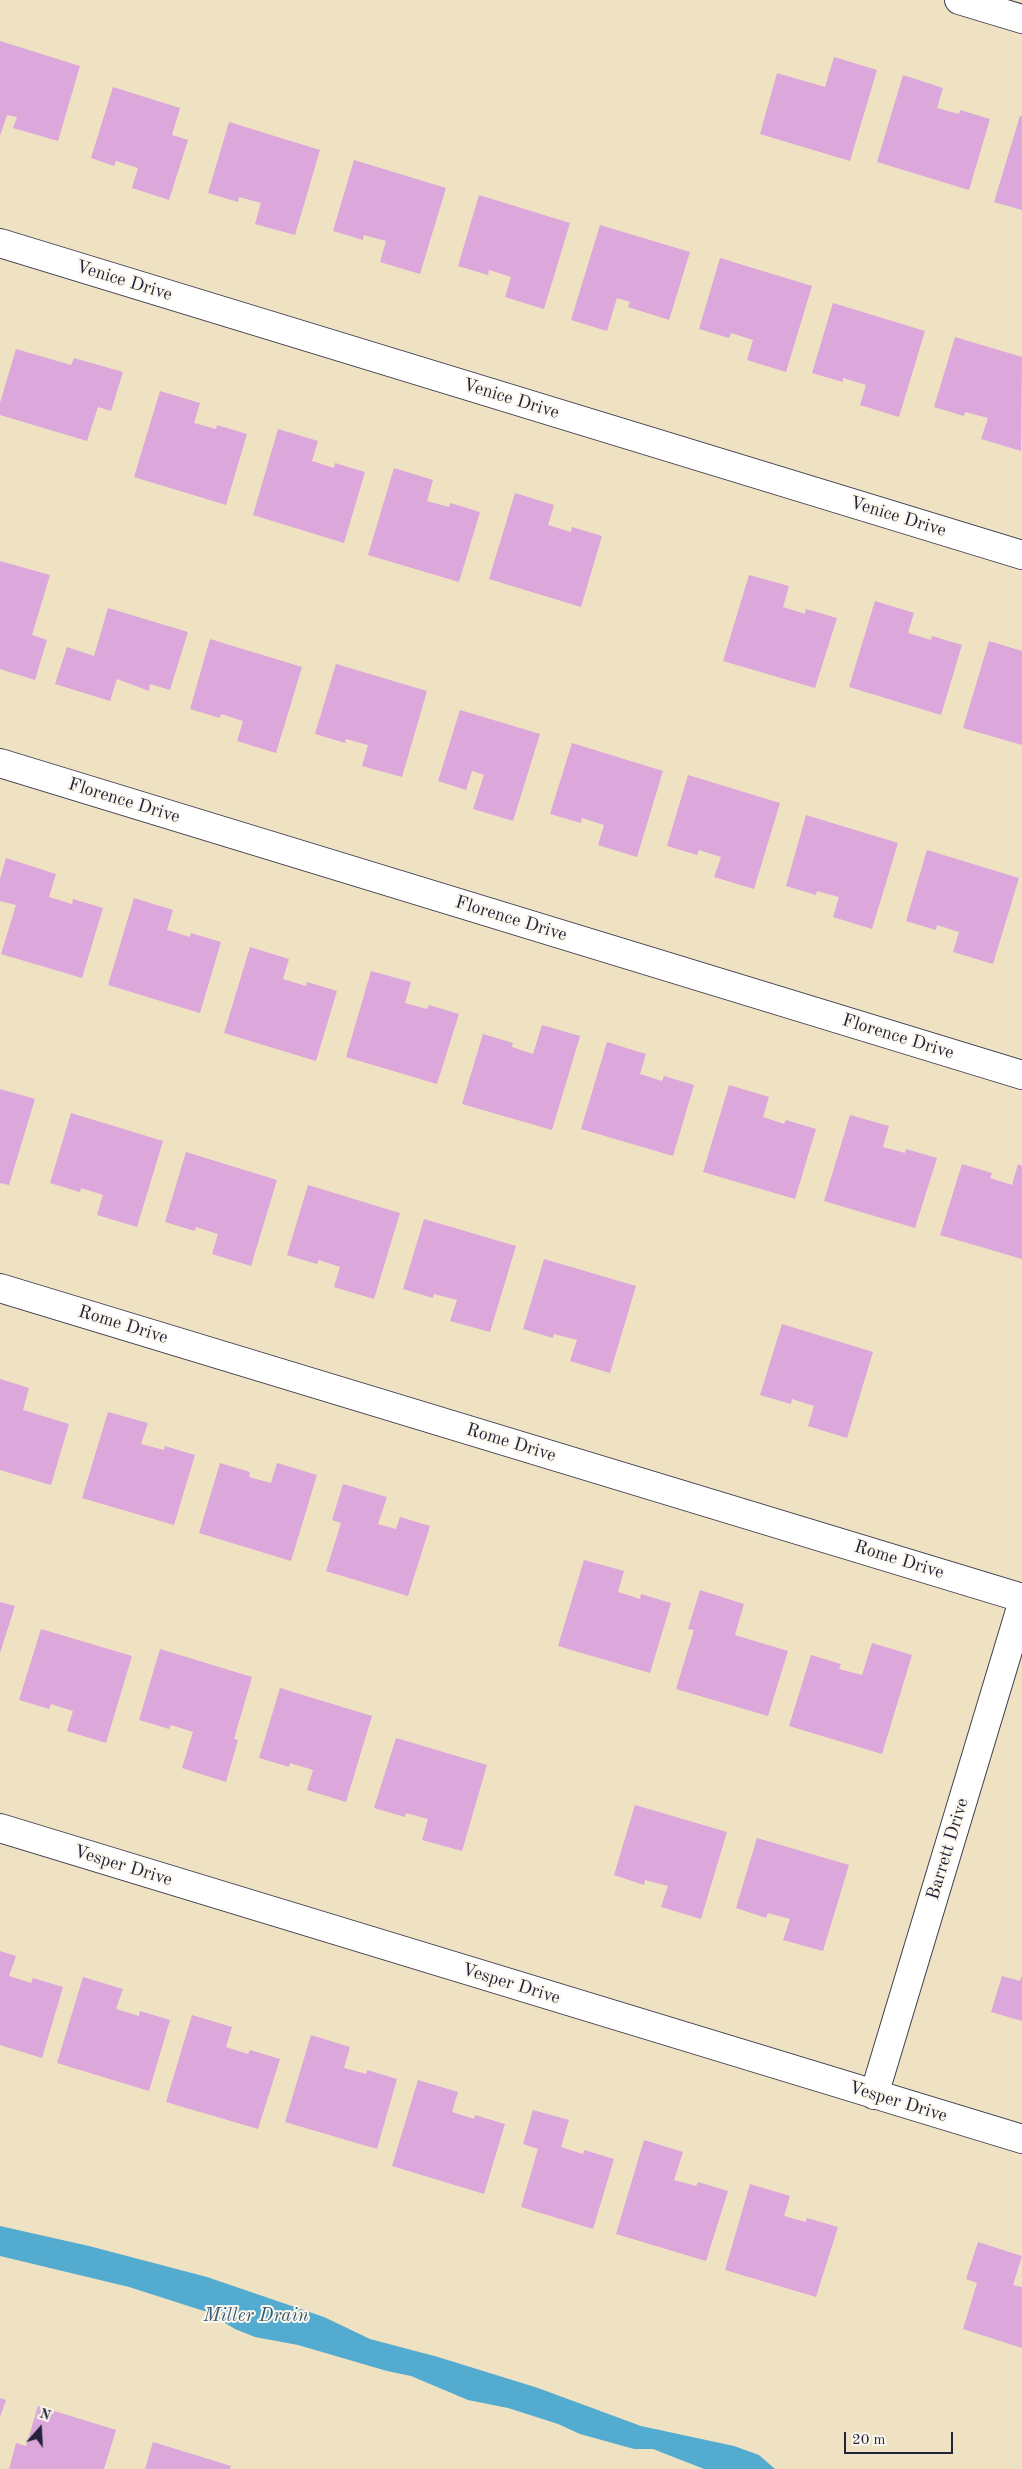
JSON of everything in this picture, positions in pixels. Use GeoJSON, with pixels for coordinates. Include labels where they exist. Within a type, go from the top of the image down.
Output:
{"type":"FeatureCollection","features":[{"type":"Feature","properties":{"kind":"street"},"geometry":{"type":"LineString","coordinates":[[959,0],[1022,19]]}},
{"type":"Feature","properties":{"kind":"street","name":"Venice Drive"},"geometry":{"type":"LineString","coordinates":[[0,243],[1022,555]]}},
{"type":"Feature","properties":{"kind":"street","name":"Florence Drive"},"geometry":{"type":"LineString","coordinates":[[0,763],[1022,1074]]}},
{"type":"Feature","properties":{"kind":"street","name":"Rome Drive"},"geometry":{"type":"LineString","coordinates":[[0,1288],[1022,1598]]}},
{"type":"Feature","properties":{"kind":"street","name":"Barrett Drive"},"geometry":{"type":"LineString","coordinates":[[874,2094],[1022,1604]]}},
{"type":"Feature","properties":{"kind":"street","name":"Vesper Drive"},"geometry":{"type":"LineString","coordinates":[[0,1828],[1022,2139]]}},
{"type":"Feature","properties":{"kind":"water","name":"Miller Drain"},"geometry":{"type":"Polygon","coordinates":[[[0,2226],[89,2246],[207,2277],[324,2317],[370,2339],[438,2357],[538,2388],[641,2426],[734,2446],[759,2455],[775,2469],[704,2469],[653,2449],[634,2449],[580,2434],[558,2424],[508,2408],[468,2400],[411,2376],[387,2371],[298,2345],[255,2337],[235,2329],[207,2312],[129,2287],[0,2256],[0,2226]]]}},
{"type":"Feature","properties":{"kind":"building"},"geometry":{"type":"Polygon","coordinates":[[[0,41],[80,66],[58,141],[13,128],[17,117],[7,115],[0,136],[0,41]]]}},
{"type":"Feature","properties":{"kind":"building"},"geometry":{"type":"Polygon","coordinates":[[[834,57],[877,70],[850,161],[760,134],[777,73],[825,87],[834,57]]]}},
{"type":"Feature","properties":{"kind":"building"},"geometry":{"type":"Polygon","coordinates":[[[903,75],[943,88],[937,108],[959,114],[960,110],[990,119],[969,190],[877,162],[903,75]]]}},
{"type":"Feature","properties":{"kind":"building"},"geometry":{"type":"Polygon","coordinates":[[[113,87],[180,108],[172,135],[188,140],[169,200],[132,188],[138,168],[116,161],[114,166],[91,158],[113,87]]]}},
{"type":"Feature","properties":{"kind":"building"},"geometry":{"type":"Polygon","coordinates":[[[1020,116],[1022,116],[1022,210],[994,202],[1020,116]]]}},
{"type":"Feature","properties":{"kind":"building"},"geometry":{"type":"Polygon","coordinates":[[[229,122],[320,150],[295,235],[255,224],[261,203],[239,197],[238,202],[208,193],[229,122]]]}},
{"type":"Feature","properties":{"kind":"building"},"geometry":{"type":"Polygon","coordinates":[[[354,160],[446,188],[420,274],[380,262],[386,241],[364,235],[363,240],[333,231],[354,160]]]}},
{"type":"Feature","properties":{"kind":"building"},"geometry":{"type":"Polygon","coordinates":[[[479,195],[570,223],[544,309],[505,297],[511,277],[489,270],[488,275],[458,266],[479,195]]]}},
{"type":"Feature","properties":{"kind":"building"},"geometry":{"type":"Polygon","coordinates":[[[600,225],[690,252],[669,320],[628,307],[630,302],[617,298],[607,331],[571,320],[600,225]]]}},
{"type":"Feature","properties":{"kind":"building"},"geometry":{"type":"Polygon","coordinates":[[[720,258],[812,286],[786,372],[747,360],[753,340],[731,333],[729,338],[699,329],[720,258]]]}},
{"type":"Feature","properties":{"kind":"building"},"geometry":{"type":"Polygon","coordinates":[[[833,303],[925,331],[899,417],[860,405],[866,385],[843,378],[843,382],[812,373],[833,303]]]}},
{"type":"Feature","properties":{"kind":"building"},"geometry":{"type":"Polygon","coordinates":[[[955,337],[1022,357],[1021,451],[981,439],[988,418],[965,412],[964,416],[934,407],[955,337]]]}},
{"type":"Feature","properties":{"kind":"building"},"geometry":{"type":"Polygon","coordinates":[[[16,349],[71,365],[74,358],[123,372],[111,411],[98,407],[87,441],[0,415],[0,403],[16,349]]]}},
{"type":"Feature","properties":{"kind":"building"},"geometry":{"type":"Polygon","coordinates":[[[160,391],[200,403],[194,423],[216,429],[217,425],[247,434],[226,505],[134,477],[160,391]]]}},
{"type":"Feature","properties":{"kind":"building"},"geometry":{"type":"Polygon","coordinates":[[[278,429],[318,441],[312,461],[334,468],[335,463],[365,472],[344,543],[253,515],[278,429]]]}},
{"type":"Feature","properties":{"kind":"building"},"geometry":{"type":"Polygon","coordinates":[[[394,468],[433,480],[427,501],[449,507],[450,503],[480,512],[459,582],[368,555],[394,468]]]}},
{"type":"Feature","properties":{"kind":"building"},"geometry":{"type":"Polygon","coordinates":[[[515,493],[554,505],[548,525],[571,532],[572,527],[602,536],[581,607],[489,579],[515,493]]]}},
{"type":"Feature","properties":{"kind":"building"},"geometry":{"type":"Polygon","coordinates":[[[0,561],[50,575],[32,635],[47,640],[35,680],[0,669],[0,561]]]}},
{"type":"Feature","properties":{"kind":"building"},"geometry":{"type":"Polygon","coordinates":[[[749,575],[789,586],[783,607],[805,614],[806,609],[837,618],[815,688],[723,661],[749,575]]]}},
{"type":"Feature","properties":{"kind":"building"},"geometry":{"type":"Polygon","coordinates":[[[875,601],[914,613],[908,633],[931,640],[932,636],[962,645],[941,715],[849,687],[875,601]]]}},
{"type":"Feature","properties":{"kind":"building"},"geometry":{"type":"Polygon","coordinates":[[[108,608],[188,632],[170,690],[150,684],[149,691],[117,679],[110,701],[55,684],[67,647],[94,656],[108,608]]]}},
{"type":"Feature","properties":{"kind":"building"},"geometry":{"type":"Polygon","coordinates":[[[210,639],[302,667],[276,753],[237,741],[243,721],[221,714],[220,718],[190,709],[210,639]]]}},
{"type":"Feature","properties":{"kind":"building"},"geometry":{"type":"Polygon","coordinates":[[[989,641],[1022,651],[1022,745],[963,728],[989,641]]]}},
{"type":"Feature","properties":{"kind":"building"},"geometry":{"type":"Polygon","coordinates":[[[336,664],[427,691],[402,777],[362,766],[368,745],[346,739],[345,743],[315,734],[336,664]]]}},
{"type":"Feature","properties":{"kind":"building"},"geometry":{"type":"Polygon","coordinates":[[[460,710],[540,734],[513,821],[473,809],[484,775],[472,771],[466,790],[438,781],[460,710]]]}},
{"type":"Feature","properties":{"kind":"building"},"geometry":{"type":"Polygon","coordinates":[[[572,743],[663,771],[637,857],[598,845],[604,825],[582,818],[581,823],[550,814],[572,743]]]}},
{"type":"Feature","properties":{"kind":"building"},"geometry":{"type":"Polygon","coordinates":[[[688,775],[780,803],[754,889],[714,877],[721,857],[699,850],[697,855],[667,846],[688,775]]]}},
{"type":"Feature","properties":{"kind":"building"},"geometry":{"type":"Polygon","coordinates":[[[806,815],[898,843],[872,929],[833,917],[839,897],[817,891],[816,895],[786,886],[806,815]]]}},
{"type":"Feature","properties":{"kind":"building"},"geometry":{"type":"Polygon","coordinates":[[[927,850],[1019,878],[993,964],[953,952],[959,932],[937,925],[936,930],[906,921],[927,850]]]}},
{"type":"Feature","properties":{"kind":"building"},"geometry":{"type":"Polygon","coordinates":[[[6,858],[56,874],[49,897],[72,904],[73,899],[103,908],[82,978],[1,954],[16,905],[0,901],[0,879],[6,858]]]}},
{"type":"Feature","properties":{"kind":"building"},"geometry":{"type":"Polygon","coordinates":[[[134,898],[173,910],[167,930],[190,937],[191,933],[221,942],[200,1013],[108,985],[134,898]]]}},
{"type":"Feature","properties":{"kind":"building"},"geometry":{"type":"Polygon","coordinates":[[[250,947],[289,959],[283,979],[306,986],[307,982],[337,991],[316,1061],[224,1033],[250,947]]]}},
{"type":"Feature","properties":{"kind":"building"},"geometry":{"type":"Polygon","coordinates":[[[371,971],[411,982],[405,1003],[427,1009],[429,1005],[459,1014],[437,1084],[346,1057],[371,971]]]}},
{"type":"Feature","properties":{"kind":"building"},"geometry":{"type":"Polygon","coordinates":[[[542,1025],[580,1036],[552,1130],[462,1104],[483,1034],[513,1043],[512,1047],[533,1054],[542,1025]]]}},
{"type":"Feature","properties":{"kind":"building"},"geometry":{"type":"Polygon","coordinates":[[[607,1042],[646,1054],[640,1074],[662,1081],[664,1076],[694,1085],[673,1156],[581,1129],[607,1042]]]}},
{"type":"Feature","properties":{"kind":"building"},"geometry":{"type":"Polygon","coordinates":[[[729,1085],[769,1097],[763,1117],[784,1124],[786,1120],[816,1129],[795,1199],[703,1172],[729,1085]]]}},
{"type":"Feature","properties":{"kind":"building"},"geometry":{"type":"Polygon","coordinates":[[[0,1089],[35,1099],[9,1185],[0,1183],[0,1089]]]}},
{"type":"Feature","properties":{"kind":"building"},"geometry":{"type":"Polygon","coordinates":[[[71,1113],[163,1141],[137,1227],[97,1215],[103,1195],[81,1188],[80,1192],[50,1183],[71,1113]]]}},
{"type":"Feature","properties":{"kind":"building"},"geometry":{"type":"Polygon","coordinates":[[[850,1115],[889,1126],[883,1147],[905,1153],[906,1149],[937,1158],[915,1228],[824,1201],[850,1115]]]}},
{"type":"Feature","properties":{"kind":"building"},"geometry":{"type":"Polygon","coordinates":[[[186,1152],[277,1180],[251,1266],[212,1254],[218,1234],[196,1227],[195,1231],[165,1222],[186,1152]]]}},
{"type":"Feature","properties":{"kind":"building"},"geometry":{"type":"Polygon","coordinates":[[[962,1164],[992,1173],[990,1178],[1012,1185],[1018,1164],[1022,1166],[1022,1259],[940,1235],[962,1164]]]}},
{"type":"Feature","properties":{"kind":"building"},"geometry":{"type":"Polygon","coordinates":[[[308,1185],[400,1213],[374,1299],[334,1287],[340,1267],[319,1260],[317,1264],[287,1255],[308,1185]]]}},
{"type":"Feature","properties":{"kind":"building"},"geometry":{"type":"Polygon","coordinates":[[[424,1219],[516,1246],[490,1332],[450,1321],[457,1300],[434,1294],[433,1298],[403,1289],[424,1219]]]}},
{"type":"Feature","properties":{"kind":"building"},"geometry":{"type":"Polygon","coordinates":[[[544,1259],[636,1286],[610,1373],[570,1361],[577,1340],[554,1334],[553,1338],[523,1329],[544,1259]]]}},
{"type":"Feature","properties":{"kind":"building"},"geometry":{"type":"Polygon","coordinates":[[[782,1324],[873,1352],[847,1438],[808,1426],[814,1406],[792,1399],[791,1404],[760,1395],[782,1324]]]}},
{"type":"Feature","properties":{"kind":"building"},"geometry":{"type":"Polygon","coordinates":[[[0,1379],[29,1388],[23,1410],[69,1424],[51,1485],[0,1470],[0,1379]]]}},
{"type":"Feature","properties":{"kind":"building"},"geometry":{"type":"Polygon","coordinates":[[[108,1412],[148,1423],[141,1444],[164,1450],[165,1446],[195,1455],[174,1525],[82,1498],[108,1412]]]}},
{"type":"Feature","properties":{"kind":"building"},"geometry":{"type":"Polygon","coordinates":[[[220,1463],[250,1472],[249,1477],[271,1483],[277,1463],[317,1475],[291,1561],[199,1533],[220,1463]]]}},
{"type":"Feature","properties":{"kind":"building"},"geometry":{"type":"Polygon","coordinates":[[[343,1484],[387,1497],[378,1524],[396,1529],[400,1517],[430,1526],[408,1596],[326,1571],[341,1523],[332,1520],[343,1484]]]}},
{"type":"Feature","properties":{"kind":"building"},"geometry":{"type":"Polygon","coordinates":[[[584,1560],[624,1571],[618,1592],[640,1599],[641,1594],[671,1603],[650,1673],[558,1646],[584,1560]]]}},
{"type":"Feature","properties":{"kind":"building"},"geometry":{"type":"Polygon","coordinates":[[[700,1590],[744,1604],[735,1635],[788,1651],[768,1716],[676,1689],[694,1630],[688,1629],[700,1590]]]}},
{"type":"Feature","properties":{"kind":"building"},"geometry":{"type":"Polygon","coordinates":[[[0,1602],[15,1606],[0,1653],[0,1602]]]}},
{"type":"Feature","properties":{"kind":"building"},"geometry":{"type":"Polygon","coordinates":[[[41,1629],[132,1656],[106,1743],[67,1731],[73,1711],[51,1704],[49,1709],[19,1700],[41,1629]]]}},
{"type":"Feature","properties":{"kind":"building"},"geometry":{"type":"Polygon","coordinates":[[[872,1643],[912,1655],[882,1754],[789,1726],[811,1655],[841,1664],[839,1669],[862,1675],[872,1643]]]}},
{"type":"Feature","properties":{"kind":"building"},"geometry":{"type":"Polygon","coordinates":[[[160,1649],[252,1677],[234,1739],[238,1740],[226,1782],[182,1768],[193,1732],[171,1725],[169,1729],[139,1720],[160,1649]]]}},
{"type":"Feature","properties":{"kind":"building"},"geometry":{"type":"Polygon","coordinates":[[[280,1688],[372,1716],[346,1802],[307,1790],[313,1770],[290,1763],[289,1767],[259,1758],[280,1688]]]}},
{"type":"Feature","properties":{"kind":"building"},"geometry":{"type":"Polygon","coordinates":[[[396,1738],[487,1765],[462,1851],[422,1840],[428,1819],[406,1813],[405,1817],[374,1808],[396,1738]]]}},
{"type":"Feature","properties":{"kind":"building"},"geometry":{"type":"Polygon","coordinates":[[[635,1805],[727,1832],[701,1919],[661,1907],[668,1886],[645,1880],[644,1885],[614,1875],[635,1805]]]}},
{"type":"Feature","properties":{"kind":"building"},"geometry":{"type":"Polygon","coordinates":[[[757,1838],[849,1865],[823,1951],[783,1940],[790,1919],[768,1913],[766,1918],[736,1908],[757,1838]]]}},
{"type":"Feature","properties":{"kind":"building"},"geometry":{"type":"Polygon","coordinates":[[[0,1951],[16,1956],[9,1976],[31,1983],[33,1978],[63,1987],[42,2058],[0,2045],[0,1951]]]}},
{"type":"Feature","properties":{"kind":"building"},"geometry":{"type":"Polygon","coordinates":[[[1022,1975],[1022,2021],[991,2012],[1002,1976],[1020,1981],[1022,1975]]]}},
{"type":"Feature","properties":{"kind":"building"},"geometry":{"type":"Polygon","coordinates":[[[83,1977],[123,1989],[116,2009],[139,2016],[140,2011],[170,2020],[149,2091],[57,2063],[83,1977]]]}},
{"type":"Feature","properties":{"kind":"building"},"geometry":{"type":"Polygon","coordinates":[[[192,2015],[232,2027],[226,2047],[248,2054],[250,2050],[280,2059],[258,2129],[166,2102],[192,2015]]]}},
{"type":"Feature","properties":{"kind":"building"},"geometry":{"type":"Polygon","coordinates":[[[311,2035],[350,2047],[344,2068],[366,2074],[367,2070],[397,2079],[377,2149],[285,2122],[311,2035]]]}},
{"type":"Feature","properties":{"kind":"building"},"geometry":{"type":"Polygon","coordinates":[[[418,2080],[458,2092],[452,2112],[474,2119],[475,2115],[505,2124],[484,2194],[392,2166],[418,2080]]]}},
{"type":"Feature","properties":{"kind":"building"},"geometry":{"type":"Polygon","coordinates":[[[533,2110],[569,2120],[561,2147],[583,2154],[584,2150],[614,2159],[593,2229],[521,2207],[538,2149],[523,2144],[533,2110]]]}},
{"type":"Feature","properties":{"kind":"building"},"geometry":{"type":"Polygon","coordinates":[[[644,2140],[683,2152],[674,2180],[696,2186],[698,2182],[728,2191],[706,2261],[616,2234],[644,2140]]]}},
{"type":"Feature","properties":{"kind":"building"},"geometry":{"type":"Polygon","coordinates":[[[750,2184],[790,2196],[784,2216],[806,2222],[807,2218],[838,2227],[816,2297],[725,2270],[750,2184]]]}},
{"type":"Feature","properties":{"kind":"building"},"geometry":{"type":"Polygon","coordinates":[[[978,2242],[1022,2256],[1013,2285],[1022,2287],[1022,2348],[963,2329],[977,2283],[966,2279],[978,2242]]]}},
{"type":"Feature","properties":{"kind":"building"},"geometry":{"type":"Polygon","coordinates":[[[0,2398],[6,2400],[0,2417],[0,2398]]]}},
{"type":"Feature","properties":{"kind":"building"},"geometry":{"type":"Polygon","coordinates":[[[38,2406],[116,2430],[104,2469],[9,2469],[16,2443],[26,2446],[38,2406]]]}},
{"type":"Feature","properties":{"kind":"building"},"geometry":{"type":"Polygon","coordinates":[[[153,2442],[231,2466],[230,2469],[145,2469],[153,2442]]]}}]}
